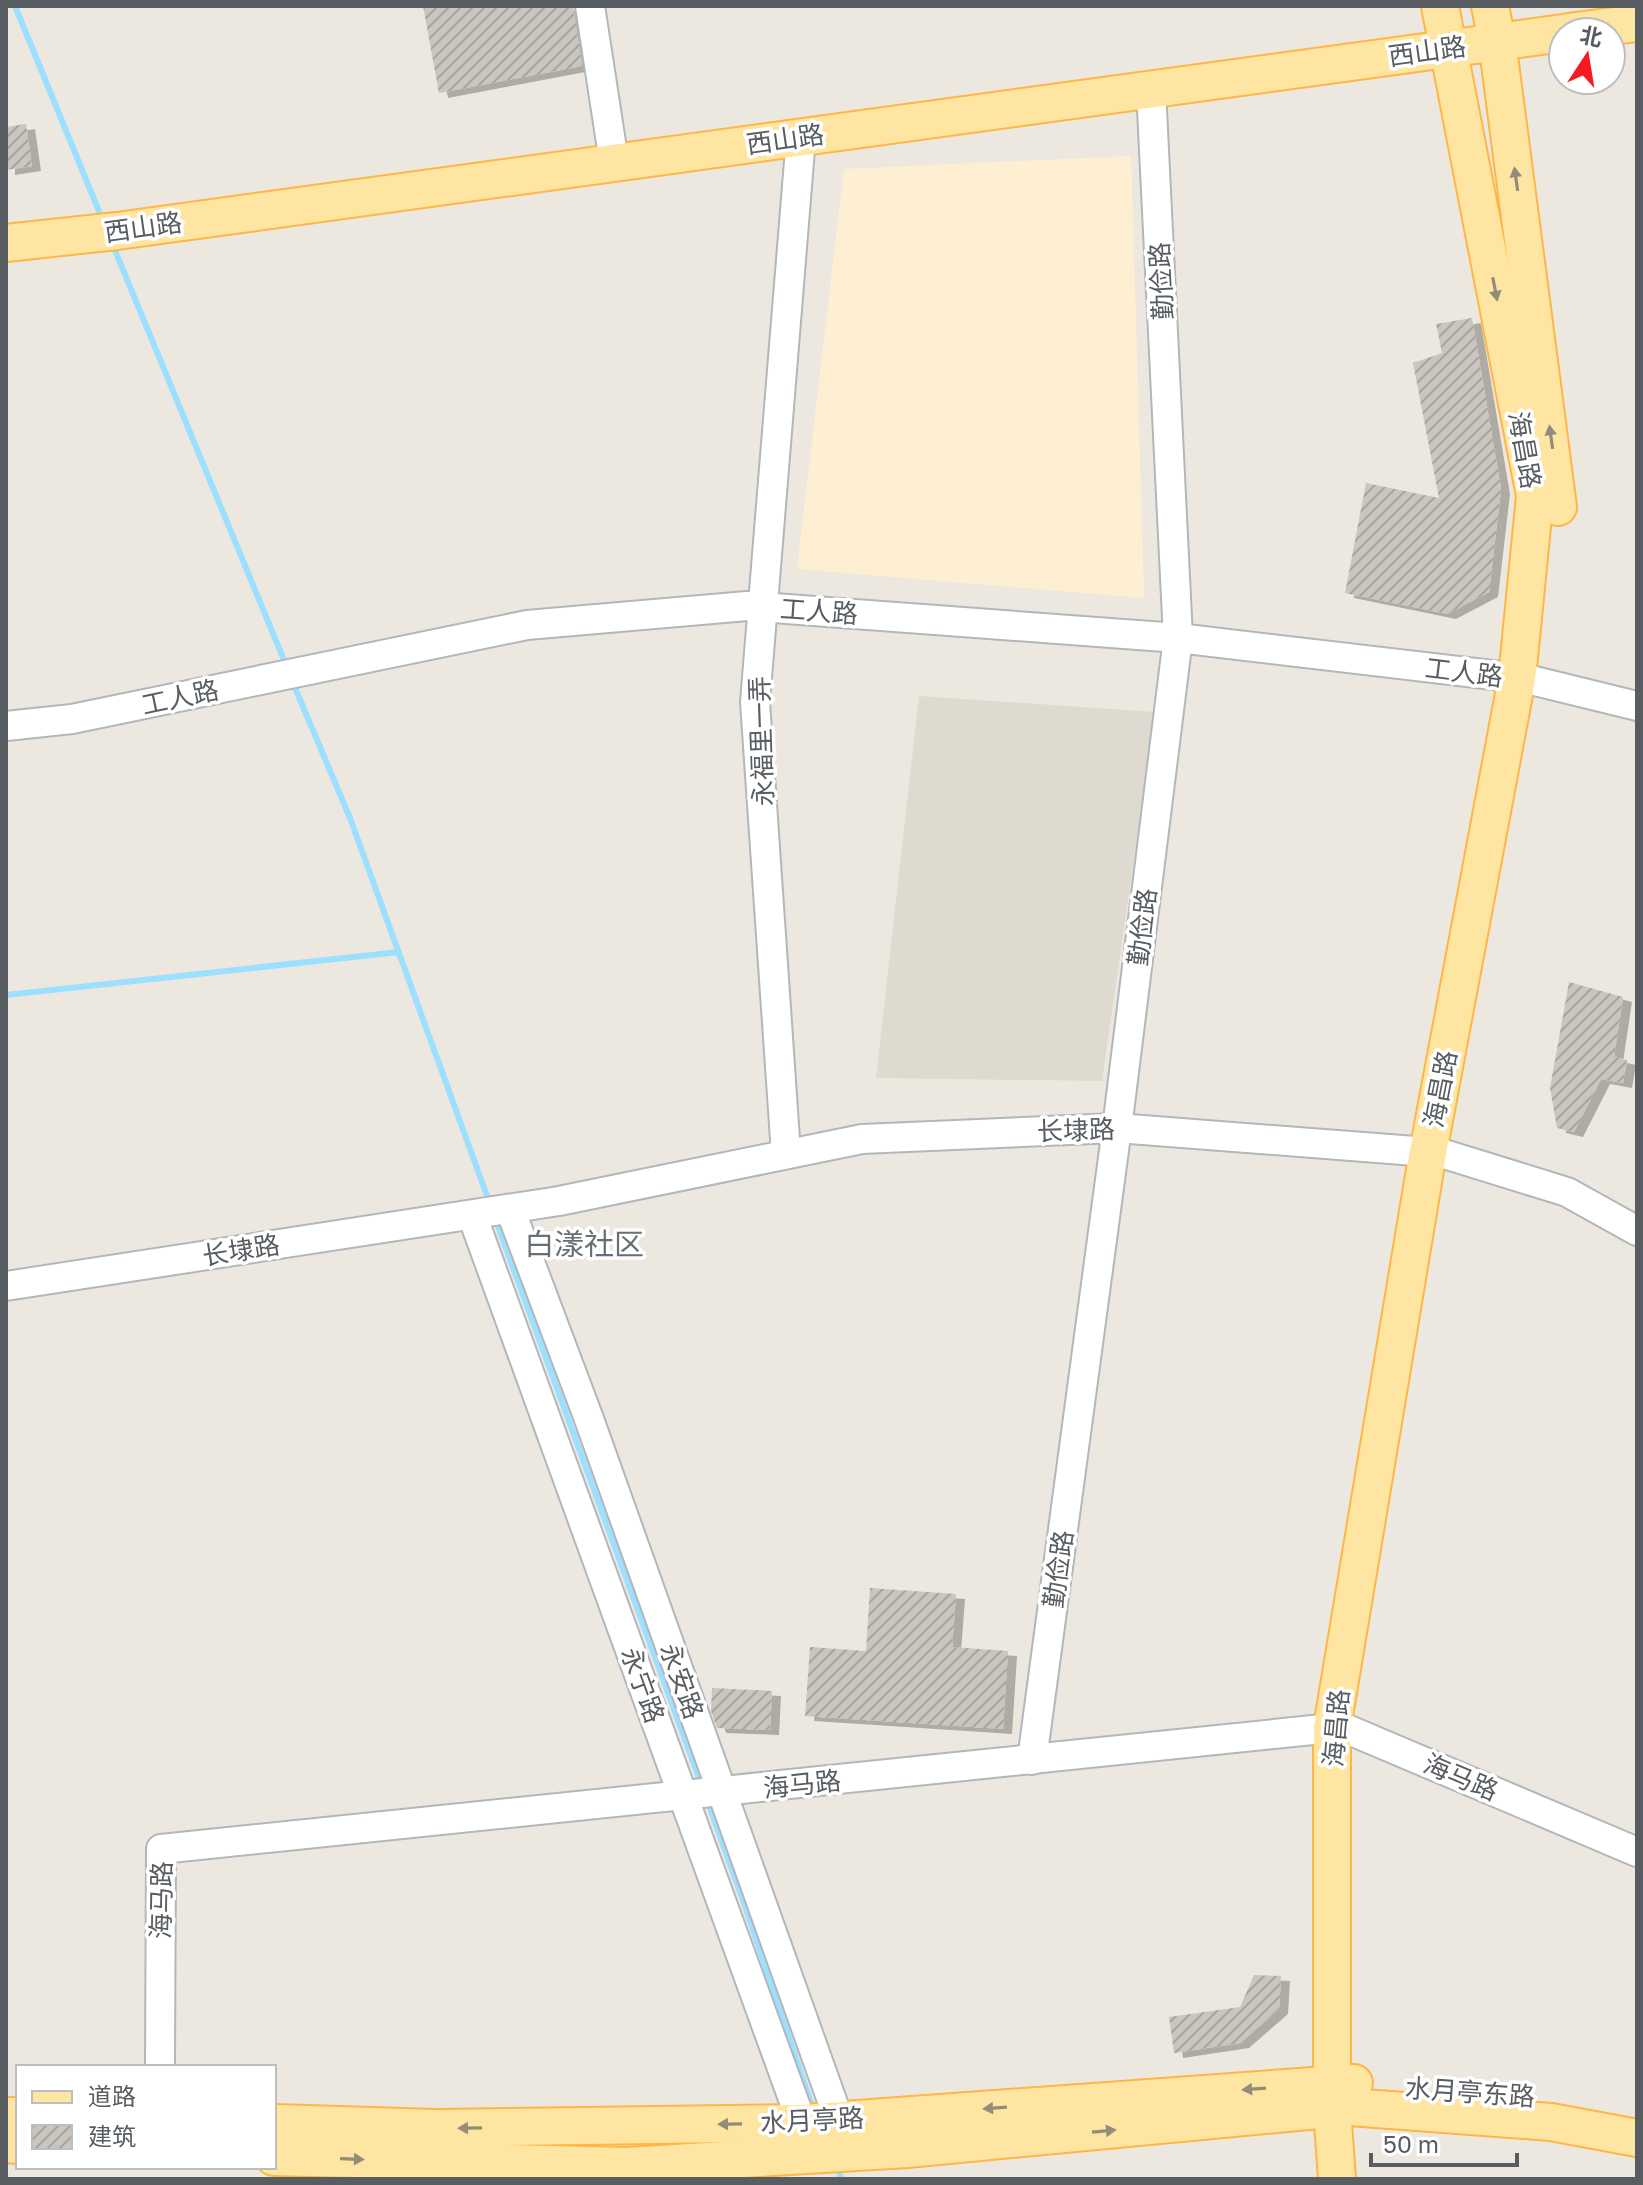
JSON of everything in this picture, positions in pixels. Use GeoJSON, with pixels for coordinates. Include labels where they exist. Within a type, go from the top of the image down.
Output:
{"type":"FeatureCollection","features":[{"type":"Feature","properties":{"kind":"main road","name":"海昌路"},"geometry":{"type":"LineString","coordinates":[[1440,6],[1535,496],[1522,679]]}},
{"type":"Feature","properties":{"kind":"main road","name":"海昌路"},"geometry":{"type":"LineString","coordinates":[[1337,2179],[1341,2096],[1337,1727],[1435,1152],[1522,679],[1559,501],[1490,6]]}},
{"type":"Feature","properties":{"kind":"main road","name":"西山路"},"geometry":{"type":"LineString","coordinates":[[6,243],[107,232],[1547,34]]}},
{"type":"Feature","properties":{"kind":"main road","name":"海昌路"},"geometry":{"type":"LineString","coordinates":[[1341,2096],[1356,2179]]}},
{"type":"Feature","properties":{"kind":"main road","name":"水月亭东路"},"geometry":{"type":"LineString","coordinates":[[1341,2096],[1554,2098],[1637,2117]]}},
{"type":"Feature","properties":{"kind":"main road","name":"水月亭东路"},"geometry":{"type":"LineString","coordinates":[[1341,2096],[1551,2122],[1637,2138]]}},
{"type":"Feature","properties":{"kind":"main road","name":"水月亭路"},"geometry":{"type":"LineString","coordinates":[[276,2157],[439,2170],[626,2166],[814,2136],[1341,2096]]}},
{"type":"Feature","properties":{"kind":"main road"},"geometry":{"type":"LineString","coordinates":[[814,2136],[855,2153],[1341,2096]]}},
{"type":"Feature","properties":{"kind":"main road","name":"水月亭路"},"geometry":{"type":"LineString","coordinates":[[276,2123],[814,2136]]}},
{"type":"Feature","properties":{"kind":"street"},"geometry":{"type":"LineString","coordinates":[[590,6],[614,162]]}},
{"type":"Feature","properties":{"kind":"street","name":"勤俭路"},"geometry":{"type":"LineString","coordinates":[[1032,1760],[1117,1128],[1178,638],[1151,89]]}},
{"type":"Feature","properties":{"kind":"street","name":"永福里一弄"},"geometry":{"type":"LineString","coordinates":[[786,1154],[755,702],[801,137]]}},
{"type":"Feature","properties":{"kind":"street","name":"工人路"},"geometry":{"type":"LineString","coordinates":[[6,726],[72,719],[527,625],[747,606],[1178,638],[1522,679],[1637,706]]}},
{"type":"Feature","properties":{"kind":"street","name":"长埭路"},"geometry":{"type":"LineString","coordinates":[[6,1286],[474,1215],[862,1139],[1117,1128],[1435,1152],[1567,1192],[1637,1231]]}},
{"type":"Feature","properties":{"kind":"street","name":"永安路"},"geometry":{"type":"LineString","coordinates":[[508,1209],[589,1419],[703,1794],[814,2136]]}},
{"type":"Feature","properties":{"kind":"street","name":"永宁路"},"geometry":{"type":"LineString","coordinates":[[474,1215],[703,1794],[814,2136]]}},
{"type":"Feature","properties":{"kind":"street","name":"海马路"},"geometry":{"type":"LineString","coordinates":[[160,2065],[161,1849],[1337,1727],[1637,1852]]}},
{"type":"Feature","properties":{"kind":"shaded area"},"geometry":{"type":"Polygon","coordinates":[[[1131,156],[1144,598],[797,569],[844,169],[1131,156]]]}},
{"type":"Feature","properties":{"kind":"shaded area"},"geometry":{"type":"Polygon","coordinates":[[[919,696],[1155,712],[1102,1081],[876,1078],[919,696]]]}},
{"type":"Feature","properties":{"kind":"building"},"geometry":{"type":"Polygon","coordinates":[[[423,6],[573,6],[582,66],[439,93],[423,6]]]}},
{"type":"Feature","properties":{"kind":"building"},"geometry":{"type":"Polygon","coordinates":[[[26,124],[32,166],[6,170],[6,127],[26,124]]]}},
{"type":"Feature","properties":{"kind":"building"},"geometry":{"type":"Polygon","coordinates":[[[1472,318],[1501,489],[1489,592],[1447,614],[1345,593],[1366,483],[1439,498],[1413,363],[1442,353],[1436,324],[1472,318]]]}},
{"type":"Feature","properties":{"kind":"building"},"geometry":{"type":"Polygon","coordinates":[[[1569,982],[1623,997],[1614,1057],[1627,1060],[1623,1083],[1601,1079],[1574,1132],[1557,1128],[1550,1088],[1569,982]]]}},
{"type":"Feature","properties":{"kind":"building"},"geometry":{"type":"Polygon","coordinates":[[[870,1588],[956,1594],[952,1647],[1008,1651],[1003,1729],[805,1716],[810,1647],[866,1651],[870,1588]]]}},
{"type":"Feature","properties":{"kind":"building"},"geometry":{"type":"Polygon","coordinates":[[[712,1688],[772,1691],[770,1730],[717,1728],[711,1711],[712,1688]]]}},
{"type":"Feature","properties":{"kind":"building"},"geometry":{"type":"Polygon","coordinates":[[[1254,1975],[1281,1976],[1279,2009],[1240,2043],[1174,2053],[1169,2017],[1240,2007],[1254,1975]]]}},
{"type":"Feature","properties":{"kind":"waterway"},"geometry":{"type":"LineString","coordinates":[[15,6],[103,221]]}},
{"type":"Feature","properties":{"kind":"waterway"},"geometry":{"type":"LineString","coordinates":[[112,243],[286,665]]}},
{"type":"Feature","properties":{"kind":"waterway"},"geometry":{"type":"LineString","coordinates":[[293,683],[350,818],[490,1204]]}},
{"type":"Feature","properties":{"kind":"waterway"},"geometry":{"type":"LineString","coordinates":[[6,995],[399,952]]}},
{"type":"Feature","properties":{"kind":"waterway"},"geometry":{"type":"LineString","coordinates":[[495,1218],[702,1786]]}},
{"type":"Feature","properties":{"kind":"waterway"},"geometry":{"type":"LineString","coordinates":[[707,1800],[814,2112]]}},
{"type":"Feature","properties":{"kind":"waterway"},"geometry":{"type":"LineString","coordinates":[[836,2166],[842,2179]]}},
{"type":"Feature","properties":{"kind":"district","name":"白漾社区"},"geometry":{"type":"Point","coordinates":[584,1244]}}]}
